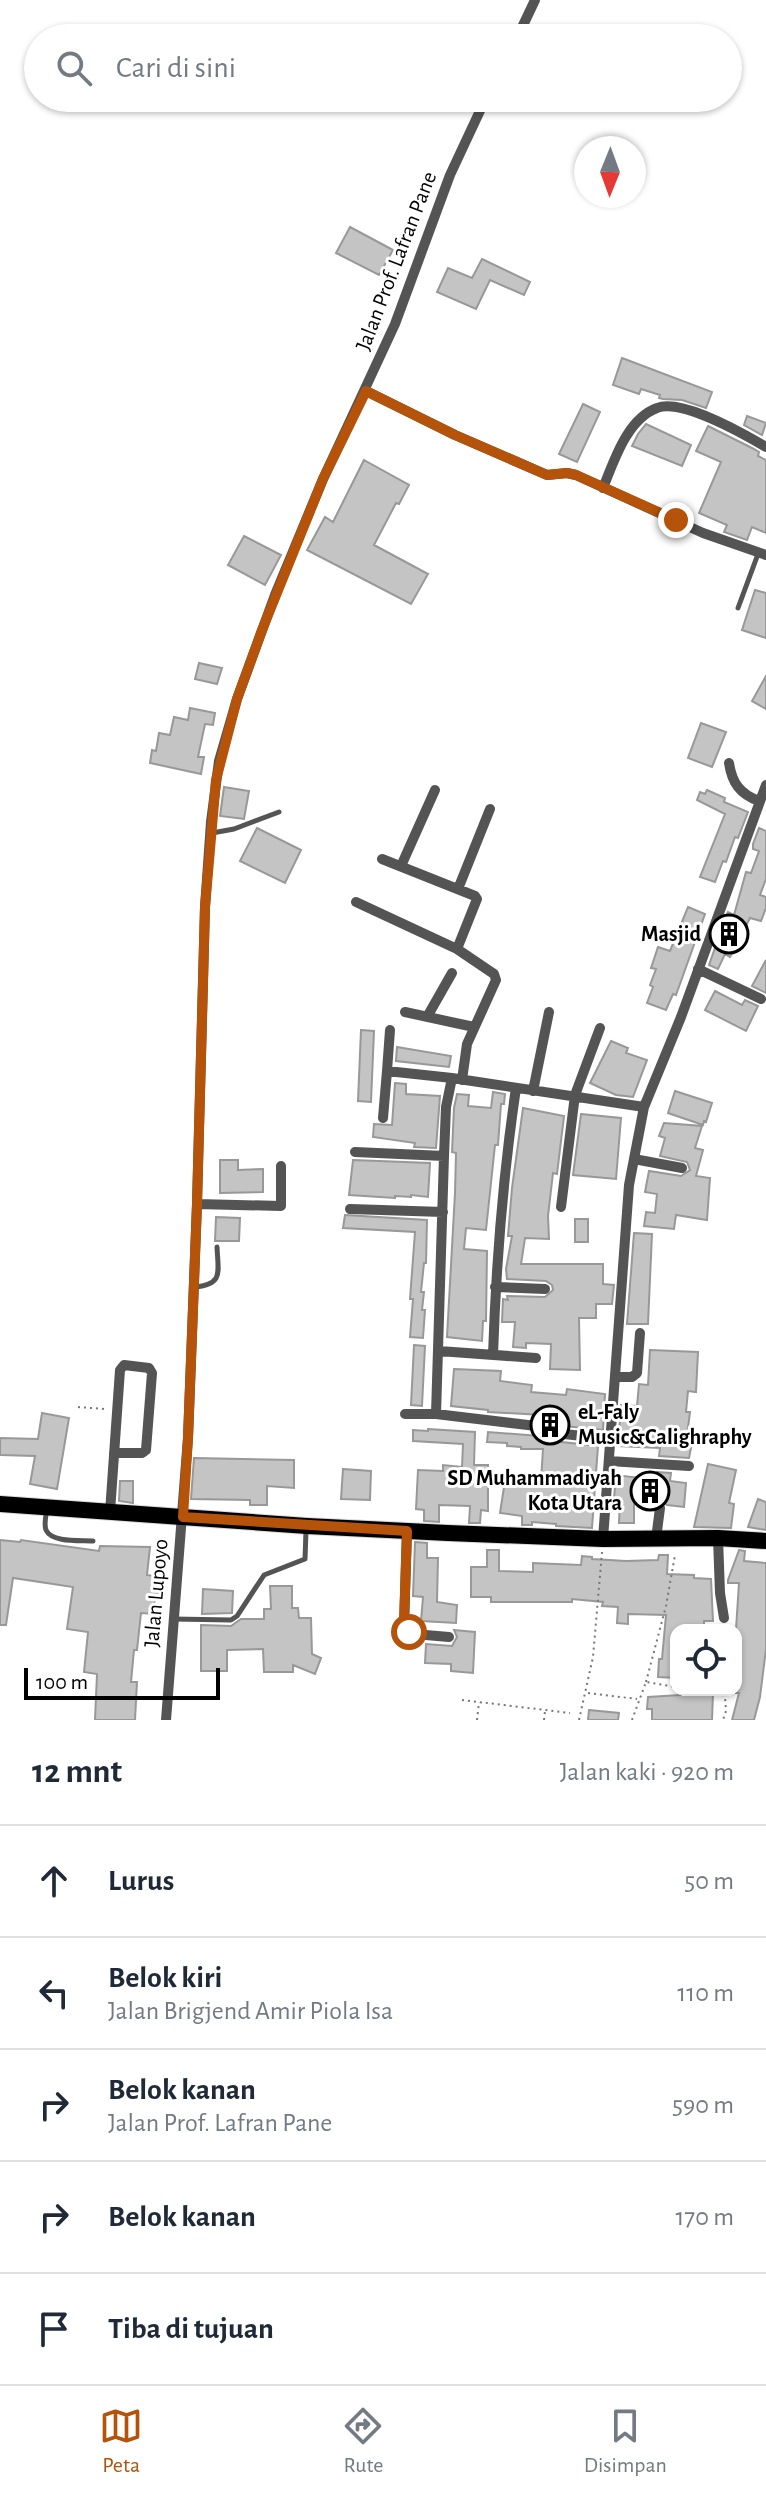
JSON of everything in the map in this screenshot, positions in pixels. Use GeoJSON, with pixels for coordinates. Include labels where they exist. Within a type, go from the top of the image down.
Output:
{"type":"FeatureCollection","features":[{"type":"Feature","properties":{"kind":"main road"},"geometry":{"type":"LineString","coordinates":[[0,1504],[407,1531],[603,1539],[718,1538],[766,1541]]}},
{"type":"Feature","properties":{"kind":"street"},"geometry":{"type":"LineString","coordinates":[[524,24],[535,0]]}},
{"type":"Feature","properties":{"kind":"street","name":"Jalan Prof. Lafran Pane"},"geometry":{"type":"LineString","coordinates":[[183,1517],[197,1204],[205,907],[219,761],[266,618],[318,491],[395,324],[450,175],[479,112]]}},
{"type":"Feature","properties":{"kind":"street"},"geometry":{"type":"LineString","coordinates":[[366,391],[455,435],[547,475],[572,474],[703,533],[762,554]]}},
{"type":"Feature","properties":{"kind":"street"},"geometry":{"type":"LineString","coordinates":[[603,488],[626,437],[645,415],[660,407],[672,406],[710,418],[766,447]]}},
{"type":"Feature","properties":{"kind":"street"},"geometry":{"type":"LineString","coordinates":[[729,763],[736,784],[745,794],[759,801]]}},
{"type":"Feature","properties":{"kind":"street"},"geometry":{"type":"LineString","coordinates":[[603,1539],[629,1185],[644,1107],[766,785]]}},
{"type":"Feature","properties":{"kind":"street"},"geometry":{"type":"LineString","coordinates":[[401,866],[435,790]]}},
{"type":"Feature","properties":{"kind":"street"},"geometry":{"type":"LineString","coordinates":[[458,889],[490,809]]}},
{"type":"Feature","properties":{"kind":"street"},"geometry":{"type":"LineString","coordinates":[[382,859],[477,899],[457,949]]}},
{"type":"Feature","properties":{"kind":"street"},"geometry":{"type":"LineString","coordinates":[[356,902],[457,949],[489,969],[496,980],[467,1044],[446,1107],[436,1414]]}},
{"type":"Feature","properties":{"kind":"street"},"geometry":{"type":"LineString","coordinates":[[698,969],[761,999]]}},
{"type":"Feature","properties":{"kind":"street"},"geometry":{"type":"LineString","coordinates":[[427,1017],[452,973]]}},
{"type":"Feature","properties":{"kind":"street"},"geometry":{"type":"LineString","coordinates":[[405,1012],[474,1027]]}},
{"type":"Feature","properties":{"kind":"street"},"geometry":{"type":"LineString","coordinates":[[533,1091],[549,1012]]}},
{"type":"Feature","properties":{"kind":"street"},"geometry":{"type":"LineString","coordinates":[[561,1207],[575,1095],[600,1028]]}},
{"type":"Feature","properties":{"kind":"street"},"geometry":{"type":"LineString","coordinates":[[383,1118],[390,1030]]}},
{"type":"Feature","properties":{"kind":"street"},"geometry":{"type":"LineString","coordinates":[[387,1071],[644,1107]]}},
{"type":"Feature","properties":{"kind":"street"},"geometry":{"type":"LineString","coordinates":[[493,1355],[495,1287],[516,1088]]}},
{"type":"Feature","properties":{"kind":"street"},"geometry":{"type":"LineString","coordinates":[[355,1152],[444,1156]]}},
{"type":"Feature","properties":{"kind":"street"},"geometry":{"type":"LineString","coordinates":[[634,1159],[682,1168]]}},
{"type":"Feature","properties":{"kind":"street"},"geometry":{"type":"LineString","coordinates":[[197,1204],[281,1206],[281,1166]]}},
{"type":"Feature","properties":{"kind":"street"},"geometry":{"type":"LineString","coordinates":[[350,1209],[443,1212]]}},
{"type":"Feature","properties":{"kind":"street"},"geometry":{"type":"LineString","coordinates":[[495,1287],[545,1289]]}},
{"type":"Feature","properties":{"kind":"street"},"geometry":{"type":"LineString","coordinates":[[615,1377],[632,1377],[637,1373],[640,1333]]}},
{"type":"Feature","properties":{"kind":"street"},"geometry":{"type":"LineString","coordinates":[[439,1351],[536,1358]]}},
{"type":"Feature","properties":{"kind":"street"},"geometry":{"type":"LineString","coordinates":[[110,1512],[114,1453],[121,1367],[151,1370],[146,1450],[142,1453],[114,1453]]}},
{"type":"Feature","properties":{"kind":"street"},"geometry":{"type":"LineString","coordinates":[[405,1414],[436,1414],[536,1426]]}},
{"type":"Feature","properties":{"kind":"street"},"geometry":{"type":"LineString","coordinates":[[564,1434],[611,1439]]}},
{"type":"Feature","properties":{"kind":"street"},"geometry":{"type":"LineString","coordinates":[[609,1461],[689,1466]]}},
{"type":"Feature","properties":{"kind":"street"},"geometry":{"type":"LineString","coordinates":[[656,1539],[660,1508]]}},
{"type":"Feature","properties":{"kind":"street","name":"Jalan Lupoyo"},"geometry":{"type":"LineString","coordinates":[[166,1720],[183,1517]]}},
{"type":"Feature","properties":{"kind":"street"},"geometry":{"type":"LineString","coordinates":[[407,1531],[404,1627],[414,1634],[449,1637]]}},
{"type":"Feature","properties":{"kind":"street"},"geometry":{"type":"LineString","coordinates":[[718,1538],[724,1618]]}},
{"type":"Feature","properties":{"kind":"lane"},"geometry":{"type":"LineString","coordinates":[[738,608],[762,554]]}},
{"type":"Feature","properties":{"kind":"lane"},"geometry":{"type":"LineString","coordinates":[[211,833],[234,829],[279,812]]}},
{"type":"Feature","properties":{"kind":"lane"},"geometry":{"type":"LineString","coordinates":[[194,1287],[216,1281],[217,1247]]}},
{"type":"Feature","properties":{"kind":"lane"},"geometry":{"type":"LineString","coordinates":[[47,1508],[45,1529],[48,1533],[58,1538],[93,1541]]}},
{"type":"Feature","properties":{"kind":"lane"},"geometry":{"type":"LineString","coordinates":[[173,1619],[231,1620],[237,1616],[264,1575],[305,1559],[307,1526]]}},
{"type":"Feature","properties":{"kind":"path"},"geometry":{"type":"LineString","coordinates":[[78,1407],[118,1410]]}},
{"type":"Feature","properties":{"kind":"path"},"geometry":{"type":"LineString","coordinates":[[579,1720],[587,1692],[596,1628],[603,1539]]}},
{"type":"Feature","properties":{"kind":"path"},"geometry":{"type":"LineString","coordinates":[[632,1720],[646,1682],[671,1586],[676,1539]]}},
{"type":"Feature","properties":{"kind":"path"},"geometry":{"type":"LineString","coordinates":[[646,1682],[670,1686]]}},
{"type":"Feature","properties":{"kind":"path"},"geometry":{"type":"LineString","coordinates":[[587,1692],[638,1699]]}},
{"type":"Feature","properties":{"kind":"path"},"geometry":{"type":"LineString","coordinates":[[723,1720],[726,1711],[724,1696]]}},
{"type":"Feature","properties":{"kind":"path"},"geometry":{"type":"LineString","coordinates":[[462,1700],[570,1713]]}},
{"type":"Feature","properties":{"kind":"path"},"geometry":{"type":"LineString","coordinates":[[477,1720],[479,1702]]}},
{"type":"Feature","properties":{"kind":"path"},"geometry":{"type":"LineString","coordinates":[[544,1720],[545,1710]]}},
{"type":"Feature","properties":{"kind":"building"},"geometry":{"type":"Polygon","coordinates":[[[350,227],[393,250],[379,275],[336,253],[350,227]]]}},
{"type":"Feature","properties":{"kind":"building"},"geometry":{"type":"Polygon","coordinates":[[[482,259],[530,282],[524,295],[490,280],[476,309],[437,292],[448,268],[472,278],[482,259]]]}},
{"type":"Feature","properties":{"kind":"building"},"geometry":{"type":"Polygon","coordinates":[[[622,358],[712,392],[706,408],[682,400],[659,398],[660,395],[641,389],[639,394],[613,385],[622,358]]]}},
{"type":"Feature","properties":{"kind":"building"},"geometry":{"type":"Polygon","coordinates":[[[583,404],[600,412],[577,462],[559,454],[583,404]]]}},
{"type":"Feature","properties":{"kind":"building"},"geometry":{"type":"Polygon","coordinates":[[[747,416],[766,423],[762,435],[744,425],[747,416]]]}},
{"type":"Feature","properties":{"kind":"building"},"geometry":{"type":"Polygon","coordinates":[[[646,424],[691,445],[682,466],[632,446],[646,424]]]}},
{"type":"Feature","properties":{"kind":"building"},"geometry":{"type":"Polygon","coordinates":[[[708,426],[759,452],[758,456],[766,460],[766,533],[752,527],[747,540],[724,532],[727,525],[699,513],[721,462],[696,451],[708,426]]]}},
{"type":"Feature","properties":{"kind":"building"},"geometry":{"type":"Polygon","coordinates":[[[364,460],[409,485],[374,545],[428,574],[411,604],[307,550],[325,517],[333,522],[364,460]]]}},
{"type":"Feature","properties":{"kind":"building"},"geometry":{"type":"Polygon","coordinates":[[[244,536],[281,555],[265,585],[228,565],[244,536]]]}},
{"type":"Feature","properties":{"kind":"building"},"geometry":{"type":"Polygon","coordinates":[[[755,590],[766,593],[766,638],[742,630],[755,590]]]}},
{"type":"Feature","properties":{"kind":"building"},"geometry":{"type":"Polygon","coordinates":[[[199,663],[222,668],[217,684],[195,679],[199,663]]]}},
{"type":"Feature","properties":{"kind":"building"},"geometry":{"type":"Polygon","coordinates":[[[766,676],[766,709],[752,701],[766,676]]]}},
{"type":"Feature","properties":{"kind":"building"},"geometry":{"type":"Polygon","coordinates":[[[190,708],[215,713],[213,725],[205,724],[198,757],[204,757],[201,774],[150,763],[159,733],[170,735],[174,717],[188,720],[190,708]]]}},
{"type":"Feature","properties":{"kind":"building"},"geometry":{"type":"Polygon","coordinates":[[[701,723],[726,732],[712,767],[688,758],[701,723]]]}},
{"type":"Feature","properties":{"kind":"building"},"geometry":{"type":"Polygon","coordinates":[[[224,787],[249,791],[244,819],[220,816],[224,787]]]}},
{"type":"Feature","properties":{"kind":"building"},"geometry":{"type":"Polygon","coordinates":[[[707,790],[725,798],[724,802],[748,812],[715,882],[700,877],[725,814],[697,800],[700,792],[705,794],[707,790]]]}},
{"type":"Feature","properties":{"kind":"building"},"geometry":{"type":"Polygon","coordinates":[[[257,828],[301,850],[285,883],[240,861],[257,828]]]}},
{"type":"Feature","properties":{"kind":"building"},"geometry":{"type":"Polygon","coordinates":[[[759,828],[766,831],[766,879],[760,895],[766,897],[766,908],[761,921],[750,918],[730,957],[725,954],[718,969],[709,965],[728,912],[734,915],[746,872],[751,873],[759,851],[753,849],[753,844],[759,828]]]}},
{"type":"Feature","properties":{"kind":"building"},"geometry":{"type":"Polygon","coordinates":[[[688,907],[705,914],[676,995],[673,994],[666,1010],[647,1003],[656,969],[651,968],[658,947],[670,951],[688,907]]]}},
{"type":"Feature","properties":{"kind":"building"},"geometry":{"type":"Polygon","coordinates":[[[766,960],[766,993],[752,986],[766,960]]]}},
{"type":"Feature","properties":{"kind":"building"},"geometry":{"type":"Polygon","coordinates":[[[715,991],[742,1005],[745,1000],[758,1006],[746,1031],[705,1010],[715,991]]]}},
{"type":"Feature","properties":{"kind":"building"},"geometry":{"type":"Polygon","coordinates":[[[361,1030],[374,1031],[371,1102],[358,1101],[361,1030]]]}},
{"type":"Feature","properties":{"kind":"building"},"geometry":{"type":"Polygon","coordinates":[[[611,1041],[628,1048],[626,1053],[647,1060],[633,1097],[616,1095],[590,1083],[611,1041]]]}},
{"type":"Feature","properties":{"kind":"building"},"geometry":{"type":"Polygon","coordinates":[[[397,1047],[451,1056],[449,1067],[396,1061],[397,1047]]]}},
{"type":"Feature","properties":{"kind":"building"},"geometry":{"type":"Polygon","coordinates":[[[395,1083],[406,1084],[406,1094],[440,1096],[436,1148],[414,1147],[415,1143],[373,1137],[374,1124],[392,1125],[395,1083]]]}},
{"type":"Feature","properties":{"kind":"building"},"geometry":{"type":"Polygon","coordinates":[[[675,1091],[712,1103],[703,1125],[668,1113],[675,1091]]]}},
{"type":"Feature","properties":{"kind":"building"},"geometry":{"type":"Polygon","coordinates":[[[493,1092],[505,1094],[504,1104],[501,1104],[498,1145],[495,1145],[486,1230],[466,1228],[464,1249],[487,1251],[486,1321],[483,1321],[482,1341],[447,1337],[455,1193],[456,1153],[452,1152],[454,1108],[457,1094],[469,1095],[468,1106],[491,1108],[493,1092]]]}},
{"type":"Feature","properties":{"kind":"building"},"geometry":{"type":"Polygon","coordinates":[[[523,1108],[564,1116],[557,1174],[553,1173],[549,1239],[525,1238],[521,1264],[603,1264],[603,1284],[614,1285],[612,1304],[596,1304],[596,1318],[579,1318],[580,1370],[550,1369],[551,1344],[526,1343],[526,1348],[513,1347],[515,1322],[502,1322],[503,1299],[508,1300],[507,1296],[545,1297],[553,1290],[546,1281],[507,1279],[512,1236],[508,1236],[512,1188],[523,1108]]]}},
{"type":"Feature","properties":{"kind":"building"},"geometry":{"type":"Polygon","coordinates":[[[581,1114],[621,1118],[616,1179],[573,1175],[581,1114]]]}},
{"type":"Feature","properties":{"kind":"building"},"geometry":{"type":"Polygon","coordinates":[[[664,1123],[702,1126],[695,1148],[703,1150],[696,1176],[710,1178],[707,1220],[676,1215],[674,1229],[644,1226],[646,1212],[655,1213],[657,1194],[645,1192],[649,1171],[681,1176],[690,1170],[687,1162],[660,1156],[665,1138],[659,1136],[664,1123]]]}},
{"type":"Feature","properties":{"kind":"building"},"geometry":{"type":"Polygon","coordinates":[[[220,1160],[238,1160],[238,1170],[263,1169],[263,1192],[220,1193],[220,1160]]]}},
{"type":"Feature","properties":{"kind":"building"},"geometry":{"type":"Polygon","coordinates":[[[353,1160],[430,1163],[428,1197],[349,1195],[353,1160]]]}},
{"type":"Feature","properties":{"kind":"building"},"geometry":{"type":"Polygon","coordinates":[[[345,1215],[427,1220],[426,1263],[421,1292],[424,1292],[422,1310],[425,1310],[423,1338],[410,1337],[415,1232],[343,1228],[345,1215]]]}},
{"type":"Feature","properties":{"kind":"building"},"geometry":{"type":"Polygon","coordinates":[[[216,1217],[240,1218],[239,1241],[215,1241],[216,1217]]]}},
{"type":"Feature","properties":{"kind":"building"},"geometry":{"type":"Polygon","coordinates":[[[575,1219],[588,1219],[588,1242],[575,1242],[575,1219]]]}},
{"type":"Feature","properties":{"kind":"building"},"geometry":{"type":"Polygon","coordinates":[[[634,1233],[652,1234],[648,1324],[627,1324],[634,1233]]]}},
{"type":"Feature","properties":{"kind":"building"},"geometry":{"type":"Polygon","coordinates":[[[414,1345],[425,1346],[422,1406],[411,1405],[414,1345]]]}},
{"type":"Feature","properties":{"kind":"building"},"geometry":{"type":"Polygon","coordinates":[[[650,1350],[698,1352],[696,1392],[688,1391],[686,1412],[690,1412],[688,1428],[695,1428],[689,1458],[659,1456],[660,1448],[618,1446],[621,1405],[637,1406],[639,1384],[648,1385],[650,1350]]]}},
{"type":"Feature","properties":{"kind":"building"},"geometry":{"type":"Polygon","coordinates":[[[454,1369],[501,1371],[500,1381],[532,1385],[531,1392],[566,1395],[567,1389],[605,1394],[603,1430],[564,1426],[556,1434],[562,1442],[598,1446],[592,1528],[532,1522],[532,1525],[522,1525],[522,1516],[500,1513],[506,1474],[541,1480],[543,1449],[521,1449],[507,1446],[507,1443],[487,1442],[488,1432],[540,1436],[544,1426],[542,1415],[451,1406],[454,1369]]]}},
{"type":"Feature","properties":{"kind":"building"},"geometry":{"type":"Polygon","coordinates":[[[42,1413],[69,1418],[57,1489],[30,1484],[35,1456],[0,1455],[0,1438],[38,1439],[42,1413]]]}},
{"type":"Feature","properties":{"kind":"building"},"geometry":{"type":"Polygon","coordinates":[[[413,1430],[475,1432],[474,1465],[488,1465],[488,1511],[481,1510],[480,1523],[469,1523],[470,1506],[439,1505],[439,1522],[424,1521],[424,1510],[416,1509],[418,1470],[443,1471],[443,1465],[462,1467],[463,1444],[413,1441],[413,1430]]]}},
{"type":"Feature","properties":{"kind":"building"},"geometry":{"type":"Polygon","coordinates":[[[194,1458],[294,1460],[294,1488],[267,1486],[267,1505],[250,1505],[250,1500],[191,1499],[194,1458]]]}},
{"type":"Feature","properties":{"kind":"building"},"geometry":{"type":"Polygon","coordinates":[[[708,1464],[736,1470],[729,1503],[734,1504],[731,1528],[694,1527],[708,1464]]]}},
{"type":"Feature","properties":{"kind":"building"},"geometry":{"type":"Polygon","coordinates":[[[343,1469],[371,1471],[370,1500],[341,1499],[343,1469]]]}},
{"type":"Feature","properties":{"kind":"building","name":"SD Muhammadiyah Kota Utara"},"geometry":{"type":"Polygon","coordinates":[[[657,1472],[671,1473],[670,1481],[686,1483],[684,1507],[667,1505],[660,1500],[654,1503],[634,1501],[634,1523],[619,1523],[620,1499],[614,1499],[616,1475],[656,1480],[657,1472]]]}},
{"type":"Feature","properties":{"kind":"building"},"geometry":{"type":"Polygon","coordinates":[[[120,1481],[133,1481],[133,1503],[119,1501],[120,1481]]]}},
{"type":"Feature","properties":{"kind":"building"},"geometry":{"type":"Polygon","coordinates":[[[758,1499],[766,1502],[766,1530],[748,1527],[758,1499]]]}},
{"type":"Feature","properties":{"kind":"building"},"geometry":{"type":"Polygon","coordinates":[[[0,1540],[99,1551],[100,1546],[150,1547],[147,1575],[160,1577],[154,1614],[141,1613],[137,1650],[134,1650],[131,1682],[137,1682],[135,1720],[95,1720],[97,1674],[84,1672],[88,1632],[67,1629],[73,1587],[13,1578],[6,1625],[0,1625],[0,1540]]]}},
{"type":"Feature","properties":{"kind":"building"},"geometry":{"type":"Polygon","coordinates":[[[415,1542],[427,1543],[427,1558],[438,1558],[437,1602],[457,1605],[456,1623],[421,1621],[423,1597],[413,1596],[415,1542]]]}},
{"type":"Feature","properties":{"kind":"building"},"geometry":{"type":"Polygon","coordinates":[[[487,1550],[499,1550],[499,1571],[533,1572],[533,1563],[581,1565],[582,1556],[626,1561],[658,1560],[659,1555],[668,1555],[667,1574],[711,1579],[713,1621],[670,1624],[670,1678],[658,1677],[666,1615],[628,1614],[628,1624],[617,1623],[618,1607],[602,1606],[603,1602],[572,1599],[572,1602],[491,1602],[491,1597],[471,1597],[471,1567],[487,1567],[487,1550]]]}},
{"type":"Feature","properties":{"kind":"building"},"geometry":{"type":"Polygon","coordinates":[[[739,1550],[745,1551],[744,1561],[766,1563],[766,1649],[754,1720],[732,1720],[738,1696],[742,1696],[742,1624],[736,1624],[739,1583],[728,1583],[739,1550]]]}},
{"type":"Feature","properties":{"kind":"building"},"geometry":{"type":"Polygon","coordinates":[[[270,1586],[292,1586],[292,1608],[298,1608],[299,1618],[311,1618],[312,1654],[321,1658],[315,1674],[293,1665],[293,1672],[264,1672],[263,1649],[227,1650],[227,1671],[201,1671],[201,1625],[231,1626],[241,1619],[264,1619],[264,1609],[271,1609],[270,1586]]]}},
{"type":"Feature","properties":{"kind":"building"},"geometry":{"type":"Polygon","coordinates":[[[203,1589],[233,1591],[232,1613],[202,1614],[203,1589]]]}},
{"type":"Feature","properties":{"kind":"building"},"geometry":{"type":"Polygon","coordinates":[[[454,1630],[475,1632],[473,1673],[451,1671],[451,1664],[425,1663],[426,1644],[452,1646],[457,1637],[454,1630]]]}},
{"type":"Feature","properties":{"kind":"building"},"geometry":{"type":"Polygon","coordinates":[[[713,1696],[712,1720],[652,1720],[652,1709],[647,1709],[648,1697],[713,1696]]]}},
{"type":"Feature","properties":{"kind":"building"},"geometry":{"type":"Polygon","coordinates":[[[589,1710],[619,1713],[618,1720],[588,1720],[589,1710]]]}},
{"type":"Feature","properties":{"kind":"place","name":"Masjid"},"geometry":{"type":"Point","coordinates":[729,934]}},
{"type":"Feature","properties":{"kind":"place","name":"eL-Faly Music&Calighraphy"},"geometry":{"type":"Point","coordinates":[550,1425]}},
{"type":"Feature","properties":{"kind":"place","name":"SD Muhammadiyah Kota Utara"},"geometry":{"type":"Point","coordinates":[650,1491]}},
{"type":"Feature","properties":{"kind":"route"},"geometry":{"type":"LineString","coordinates":[[409,1632],[404,1627],[407,1531],[183,1517],[197,1204],[205,907],[219,761],[237,699],[275,595],[323,479],[366,391],[455,435],[547,475],[576,475],[676,520]]}}]}
